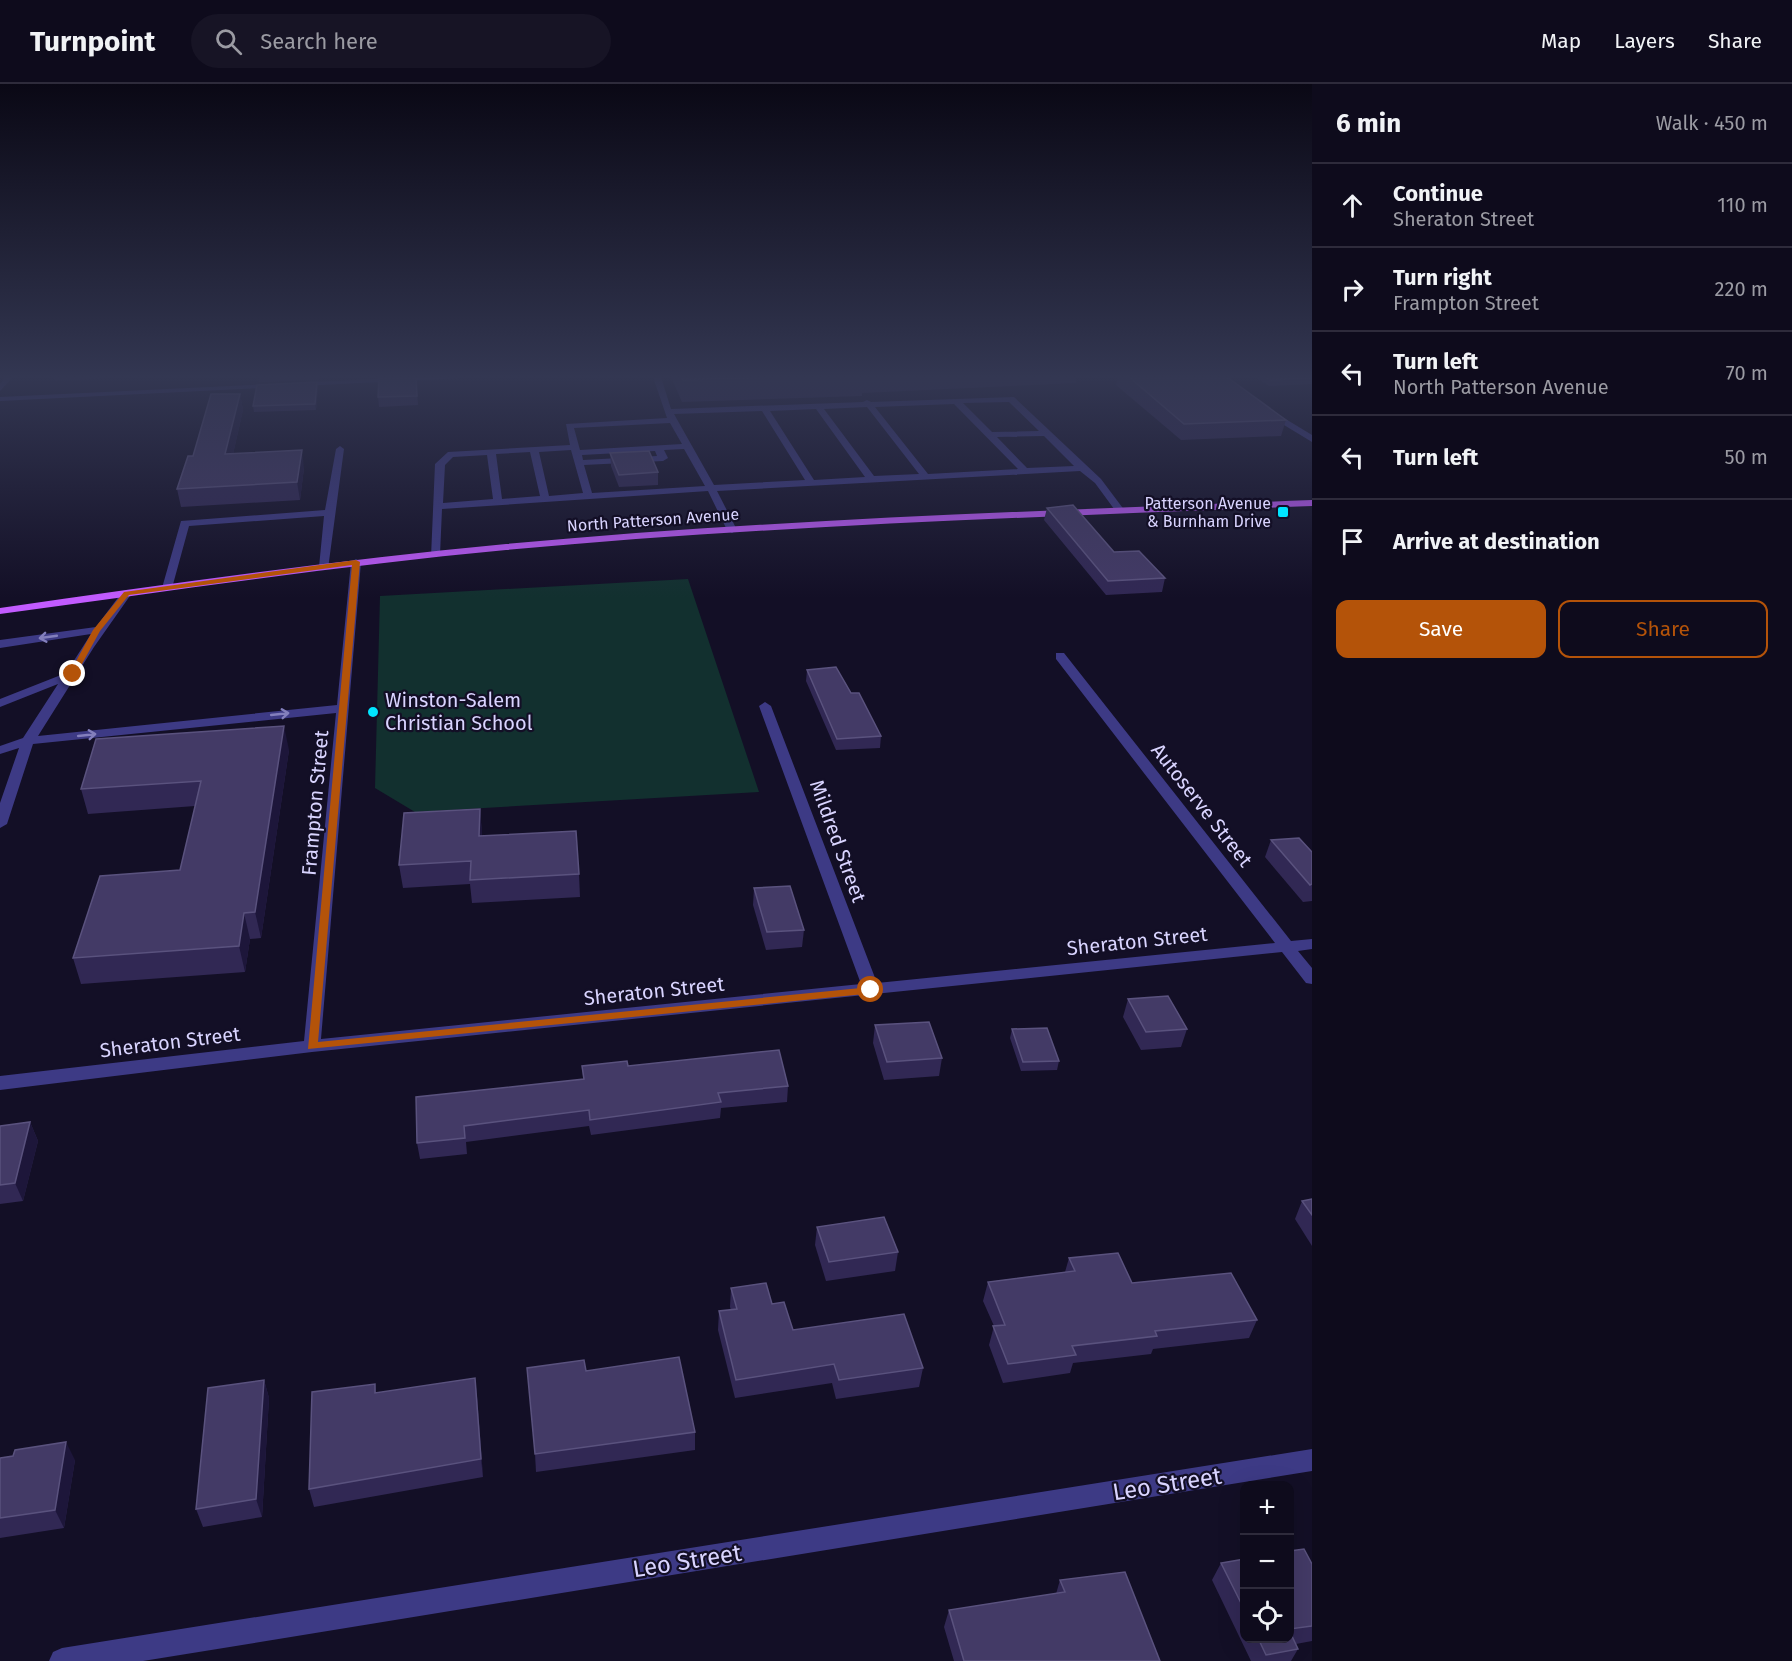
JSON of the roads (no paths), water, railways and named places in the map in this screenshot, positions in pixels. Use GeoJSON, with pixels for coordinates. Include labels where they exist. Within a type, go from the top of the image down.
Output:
{"type":"FeatureCollection","features":[{"type":"Feature","properties":{"kind":"main road","name":"North Patterson Avenue"},"geometry":{"type":"LineString","coordinates":[[0,611],[356,562],[575,541],[732,530],[1312,503]]}},
{"type":"Feature","properties":{"kind":"street"},"geometry":{"type":"LineString","coordinates":[[324,567],[329,513],[340,451]]}},
{"type":"Feature","properties":{"kind":"street"},"geometry":{"type":"LineString","coordinates":[[435,555],[440,464],[451,454],[511,451]]}},
{"type":"Feature","properties":{"kind":"street"},"geometry":{"type":"LineString","coordinates":[[534,451],[545,499]]}},
{"type":"Feature","properties":{"kind":"street"},"geometry":{"type":"LineString","coordinates":[[576,451],[588,496]]}},
{"type":"Feature","properties":{"kind":"street"},"geometry":{"type":"LineString","coordinates":[[579,464],[663,458],[659,451]]}},
{"type":"Feature","properties":{"kind":"street"},"geometry":{"type":"LineString","coordinates":[[691,451],[732,530]]}},
{"type":"Feature","properties":{"kind":"street"},"geometry":{"type":"LineString","coordinates":[[791,451],[811,482]]}},
{"type":"Feature","properties":{"kind":"street"},"geometry":{"type":"LineString","coordinates":[[850,451],[871,479]]}},
{"type":"Feature","properties":{"kind":"street"},"geometry":{"type":"LineString","coordinates":[[905,451],[925,476]]}},
{"type":"Feature","properties":{"kind":"street"},"geometry":{"type":"LineString","coordinates":[[1005,451],[1024,470]]}},
{"type":"Feature","properties":{"kind":"street"},"geometry":{"type":"LineString","coordinates":[[1064,451],[1098,481],[1120,511]]}},
{"type":"Feature","properties":{"kind":"street"},"geometry":{"type":"LineString","coordinates":[[490,452],[498,502]]}},
{"type":"Feature","properties":{"kind":"street"},"geometry":{"type":"LineString","coordinates":[[438,506],[811,482],[1082,468]]}},
{"type":"Feature","properties":{"kind":"street"},"geometry":{"type":"LineString","coordinates":[[167,588],[185,523],[329,513]]}},
{"type":"Feature","properties":{"kind":"street","name":"Frampton Street"},"geometry":{"type":"LineString","coordinates":[[312,1046],[356,562]]}},
{"type":"Feature","properties":{"kind":"street"},"geometry":{"type":"LineString","coordinates":[[0,824],[28,741],[73,674],[97,630],[127,593]]}},
{"type":"Feature","properties":{"kind":"street"},"geometry":{"type":"LineString","coordinates":[[0,644],[97,630]]}},
{"type":"Feature","properties":{"kind":"street","name":"Autoserve Street"},"geometry":{"type":"LineString","coordinates":[[1060,656],[1312,979]]}},
{"type":"Feature","properties":{"kind":"street"},"geometry":{"type":"LineString","coordinates":[[0,703],[73,674]]}},
{"type":"Feature","properties":{"kind":"street","name":"Mildred Street"},"geometry":{"type":"LineString","coordinates":[[765,706],[871,990]]}},
{"type":"Feature","properties":{"kind":"street"},"geometry":{"type":"LineString","coordinates":[[0,750],[28,741],[343,708]]}},
{"type":"Feature","properties":{"kind":"street","name":"Sheraton Street"},"geometry":{"type":"LineString","coordinates":[[0,1083],[312,1046],[1312,944]]}},
{"type":"Feature","properties":{"kind":"street","name":"Leo Street"},"geometry":{"type":"LineString","coordinates":[[62,1661],[119,1657],[1312,1460]]}},
{"type":"Feature","properties":{"kind":"place","name":"Patterson Avenue & Burnham Drive"},"geometry":{"type":"Point","coordinates":[1283,512]}},
{"type":"Feature","properties":{"kind":"place","name":"Winston-Salem Christian School"},"geometry":{"type":"Point","coordinates":[373,712]}}]}
